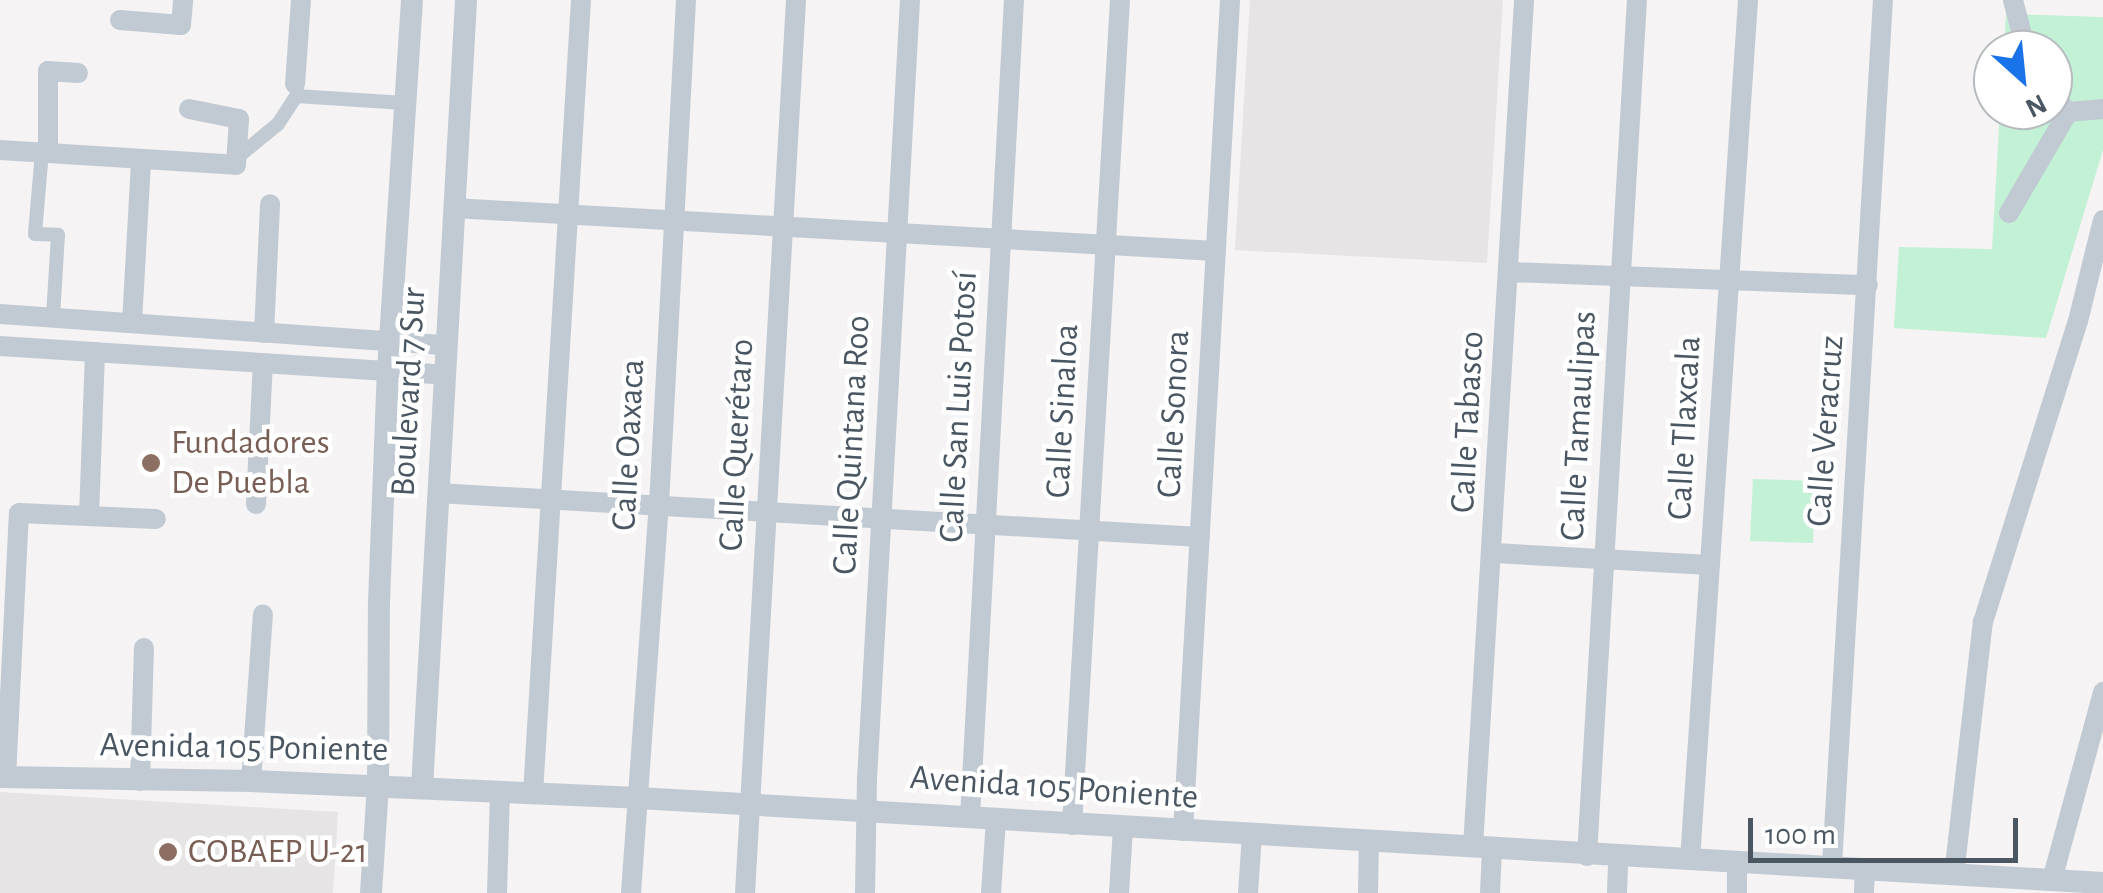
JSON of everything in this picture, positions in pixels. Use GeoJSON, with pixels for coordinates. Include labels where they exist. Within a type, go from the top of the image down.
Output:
{"type":"FeatureCollection","features":[{"type":"Feature","properties":{"kind":"street"},"geometry":{"type":"LineString","coordinates":[[120,20],[181,25],[183,0]]}},
{"type":"Feature","properties":{"kind":"street"},"geometry":{"type":"LineString","coordinates":[[295,84],[301,0]]}},
{"type":"Feature","properties":{"kind":"street","name":"Boulevard 7 Sur"},"geometry":{"type":"LineString","coordinates":[[371,893],[378,786],[388,371],[412,0]]}},
{"type":"Feature","properties":{"kind":"street","name":"Boulevard 7 Sur"},"geometry":{"type":"LineString","coordinates":[[422,788],[466,0]]}},
{"type":"Feature","properties":{"kind":"street"},"geometry":{"type":"LineString","coordinates":[[533,794],[581,0]]}},
{"type":"Feature","properties":{"kind":"street","name":"Calle Oaxaca"},"geometry":{"type":"LineString","coordinates":[[631,893],[659,506],[686,0]]}},
{"type":"Feature","properties":{"kind":"street","name":"Calle Querétaro"},"geometry":{"type":"LineString","coordinates":[[746,893],[796,0]]}},
{"type":"Feature","properties":{"kind":"street","name":"Calle Quintana Roo"},"geometry":{"type":"LineString","coordinates":[[866,893],[866,812],[880,518],[910,0]]}},
{"type":"Feature","properties":{"kind":"street","name":"Calle San Luis Potosí"},"geometry":{"type":"LineString","coordinates":[[970,817],[1014,0]]}},
{"type":"Feature","properties":{"kind":"street","name":"Calle Sinaloa"},"geometry":{"type":"LineString","coordinates":[[1072,825],[1120,0]]}},
{"type":"Feature","properties":{"kind":"street","name":"Calle Sonora"},"geometry":{"type":"LineString","coordinates":[[1183,831],[1230,0]]}},
{"type":"Feature","properties":{"kind":"street","name":"Calle Tabasco"},"geometry":{"type":"LineString","coordinates":[[1483,848],[1494,553],[1524,0]]}},
{"type":"Feature","properties":{"kind":"street","name":"Calle Tamaulipas"},"geometry":{"type":"LineString","coordinates":[[1586,856],[1637,0]]}},
{"type":"Feature","properties":{"kind":"street","name":"Calle Tlaxcala"},"geometry":{"type":"LineString","coordinates":[[1690,860],[1748,0]]}},
{"type":"Feature","properties":{"kind":"street","name":"Calle Veracruz"},"geometry":{"type":"LineString","coordinates":[[1832,865],[1883,0]]}},
{"type":"Feature","properties":{"kind":"street"},"geometry":{"type":"LineString","coordinates":[[2013,0],[2021,30]]}},
{"type":"Feature","properties":{"kind":"street"},"geometry":{"type":"LineString","coordinates":[[53,316],[58,235],[35,234],[45,152],[47,74],[52,69],[78,74]]}},
{"type":"Feature","properties":{"kind":"street"},"geometry":{"type":"LineString","coordinates":[[0,150],[141,160],[237,160],[278,124],[296,96],[405,103]]}},
{"type":"Feature","properties":{"kind":"street"},"geometry":{"type":"LineString","coordinates":[[2073,105],[2103,109]]}},
{"type":"Feature","properties":{"kind":"street"},"geometry":{"type":"LineString","coordinates":[[190,109],[239,119],[237,160]]}},
{"type":"Feature","properties":{"kind":"street"},"geometry":{"type":"LineString","coordinates":[[2009,213],[2049,130]]}},
{"type":"Feature","properties":{"kind":"street"},"geometry":{"type":"LineString","coordinates":[[132,323],[141,160]]}},
{"type":"Feature","properties":{"kind":"street"},"geometry":{"type":"LineString","coordinates":[[264,333],[270,204]]}},
{"type":"Feature","properties":{"kind":"street"},"geometry":{"type":"LineString","coordinates":[[454,208],[1216,251]]}},
{"type":"Feature","properties":{"kind":"street"},"geometry":{"type":"LineString","coordinates":[[1954,874],[1983,622],[2093,300],[2103,220]]}},
{"type":"Feature","properties":{"kind":"street"},"geometry":{"type":"LineString","coordinates":[[1508,272],[1868,285]]}},
{"type":"Feature","properties":{"kind":"street"},"geometry":{"type":"LineString","coordinates":[[0,314],[446,345]]}},
{"type":"Feature","properties":{"kind":"street"},"geometry":{"type":"LineString","coordinates":[[200,359],[202,329]]}},
{"type":"Feature","properties":{"kind":"street"},"geometry":{"type":"LineString","coordinates":[[0,346],[444,375]]}},
{"type":"Feature","properties":{"kind":"street"},"geometry":{"type":"LineString","coordinates":[[89,516],[95,352]]}},
{"type":"Feature","properties":{"kind":"street"},"geometry":{"type":"LineString","coordinates":[[256,504],[263,363]]}},
{"type":"Feature","properties":{"kind":"street"},"geometry":{"type":"LineString","coordinates":[[438,493],[1200,537]]}},
{"type":"Feature","properties":{"kind":"street"},"geometry":{"type":"LineString","coordinates":[[3,777],[12,523],[89,516],[156,520]]}},
{"type":"Feature","properties":{"kind":"street"},"geometry":{"type":"LineString","coordinates":[[1494,553],[1710,565]]}},
{"type":"Feature","properties":{"kind":"street"},"geometry":{"type":"LineString","coordinates":[[251,781],[264,614]]}},
{"type":"Feature","properties":{"kind":"street"},"geometry":{"type":"LineString","coordinates":[[140,780],[144,648]]}},
{"type":"Feature","properties":{"kind":"street"},"geometry":{"type":"LineString","coordinates":[[2052,880],[2103,692]]}},
{"type":"Feature","properties":{"kind":"street","name":"Avenida 105 Poniente"},"geometry":{"type":"LineString","coordinates":[[3,777],[251,781],[638,798],[1586,856],[1832,865],[1954,874],[1993,885],[2052,880],[2103,883]]}},
{"type":"Feature","properties":{"kind":"street"},"geometry":{"type":"LineString","coordinates":[[497,893],[500,793]]}},
{"type":"Feature","properties":{"kind":"street"},"geometry":{"type":"LineString","coordinates":[[991,893],[996,820]]}},
{"type":"Feature","properties":{"kind":"street"},"geometry":{"type":"LineString","coordinates":[[1119,893],[1123,828]]}},
{"type":"Feature","properties":{"kind":"street"},"geometry":{"type":"LineString","coordinates":[[1248,893],[1252,835]]}},
{"type":"Feature","properties":{"kind":"street"},"geometry":{"type":"LineString","coordinates":[[1368,893],[1369,842]]}},
{"type":"Feature","properties":{"kind":"street"},"geometry":{"type":"LineString","coordinates":[[1483,848],[1490,893]]}},
{"type":"Feature","properties":{"kind":"street"},"geometry":{"type":"LineString","coordinates":[[1617,893],[1618,856]]}},
{"type":"Feature","properties":{"kind":"street"},"geometry":{"type":"LineString","coordinates":[[1736,893],[1737,862]]}},
{"type":"Feature","properties":{"kind":"street"},"geometry":{"type":"LineString","coordinates":[[1864,893],[1865,868]]}},
{"type":"Feature","properties":{"kind":"shaded area"},"geometry":{"type":"Polygon","coordinates":[[[1250,0],[1503,0],[1487,263],[1235,250],[1250,0]]]}},
{"type":"Feature","properties":{"kind":"shaded area","name":"COBAEP U-21"},"geometry":{"type":"Polygon","coordinates":[[[0,792],[338,812],[333,893],[0,893],[0,792]]]}},
{"type":"Feature","properties":{"kind":"green space"},"geometry":{"type":"Polygon","coordinates":[[[2006,14],[2103,17],[2103,150],[2046,338],[1894,328],[1899,247],[1992,249],[1999,130],[2073,130],[2073,30],[2005,30],[2006,14]]]}},
{"type":"Feature","properties":{"kind":"green space"},"geometry":{"type":"Polygon","coordinates":[[[1753,479],[1816,481],[1813,543],[1750,541],[1753,479]]]}},
{"type":"Feature","properties":{"kind":"place","name":"Fundadores De Puebla"},"geometry":{"type":"Point","coordinates":[151,463]}},
{"type":"Feature","properties":{"kind":"place","name":"COBAEP U-21"},"geometry":{"type":"Point","coordinates":[168,852]}}]}
